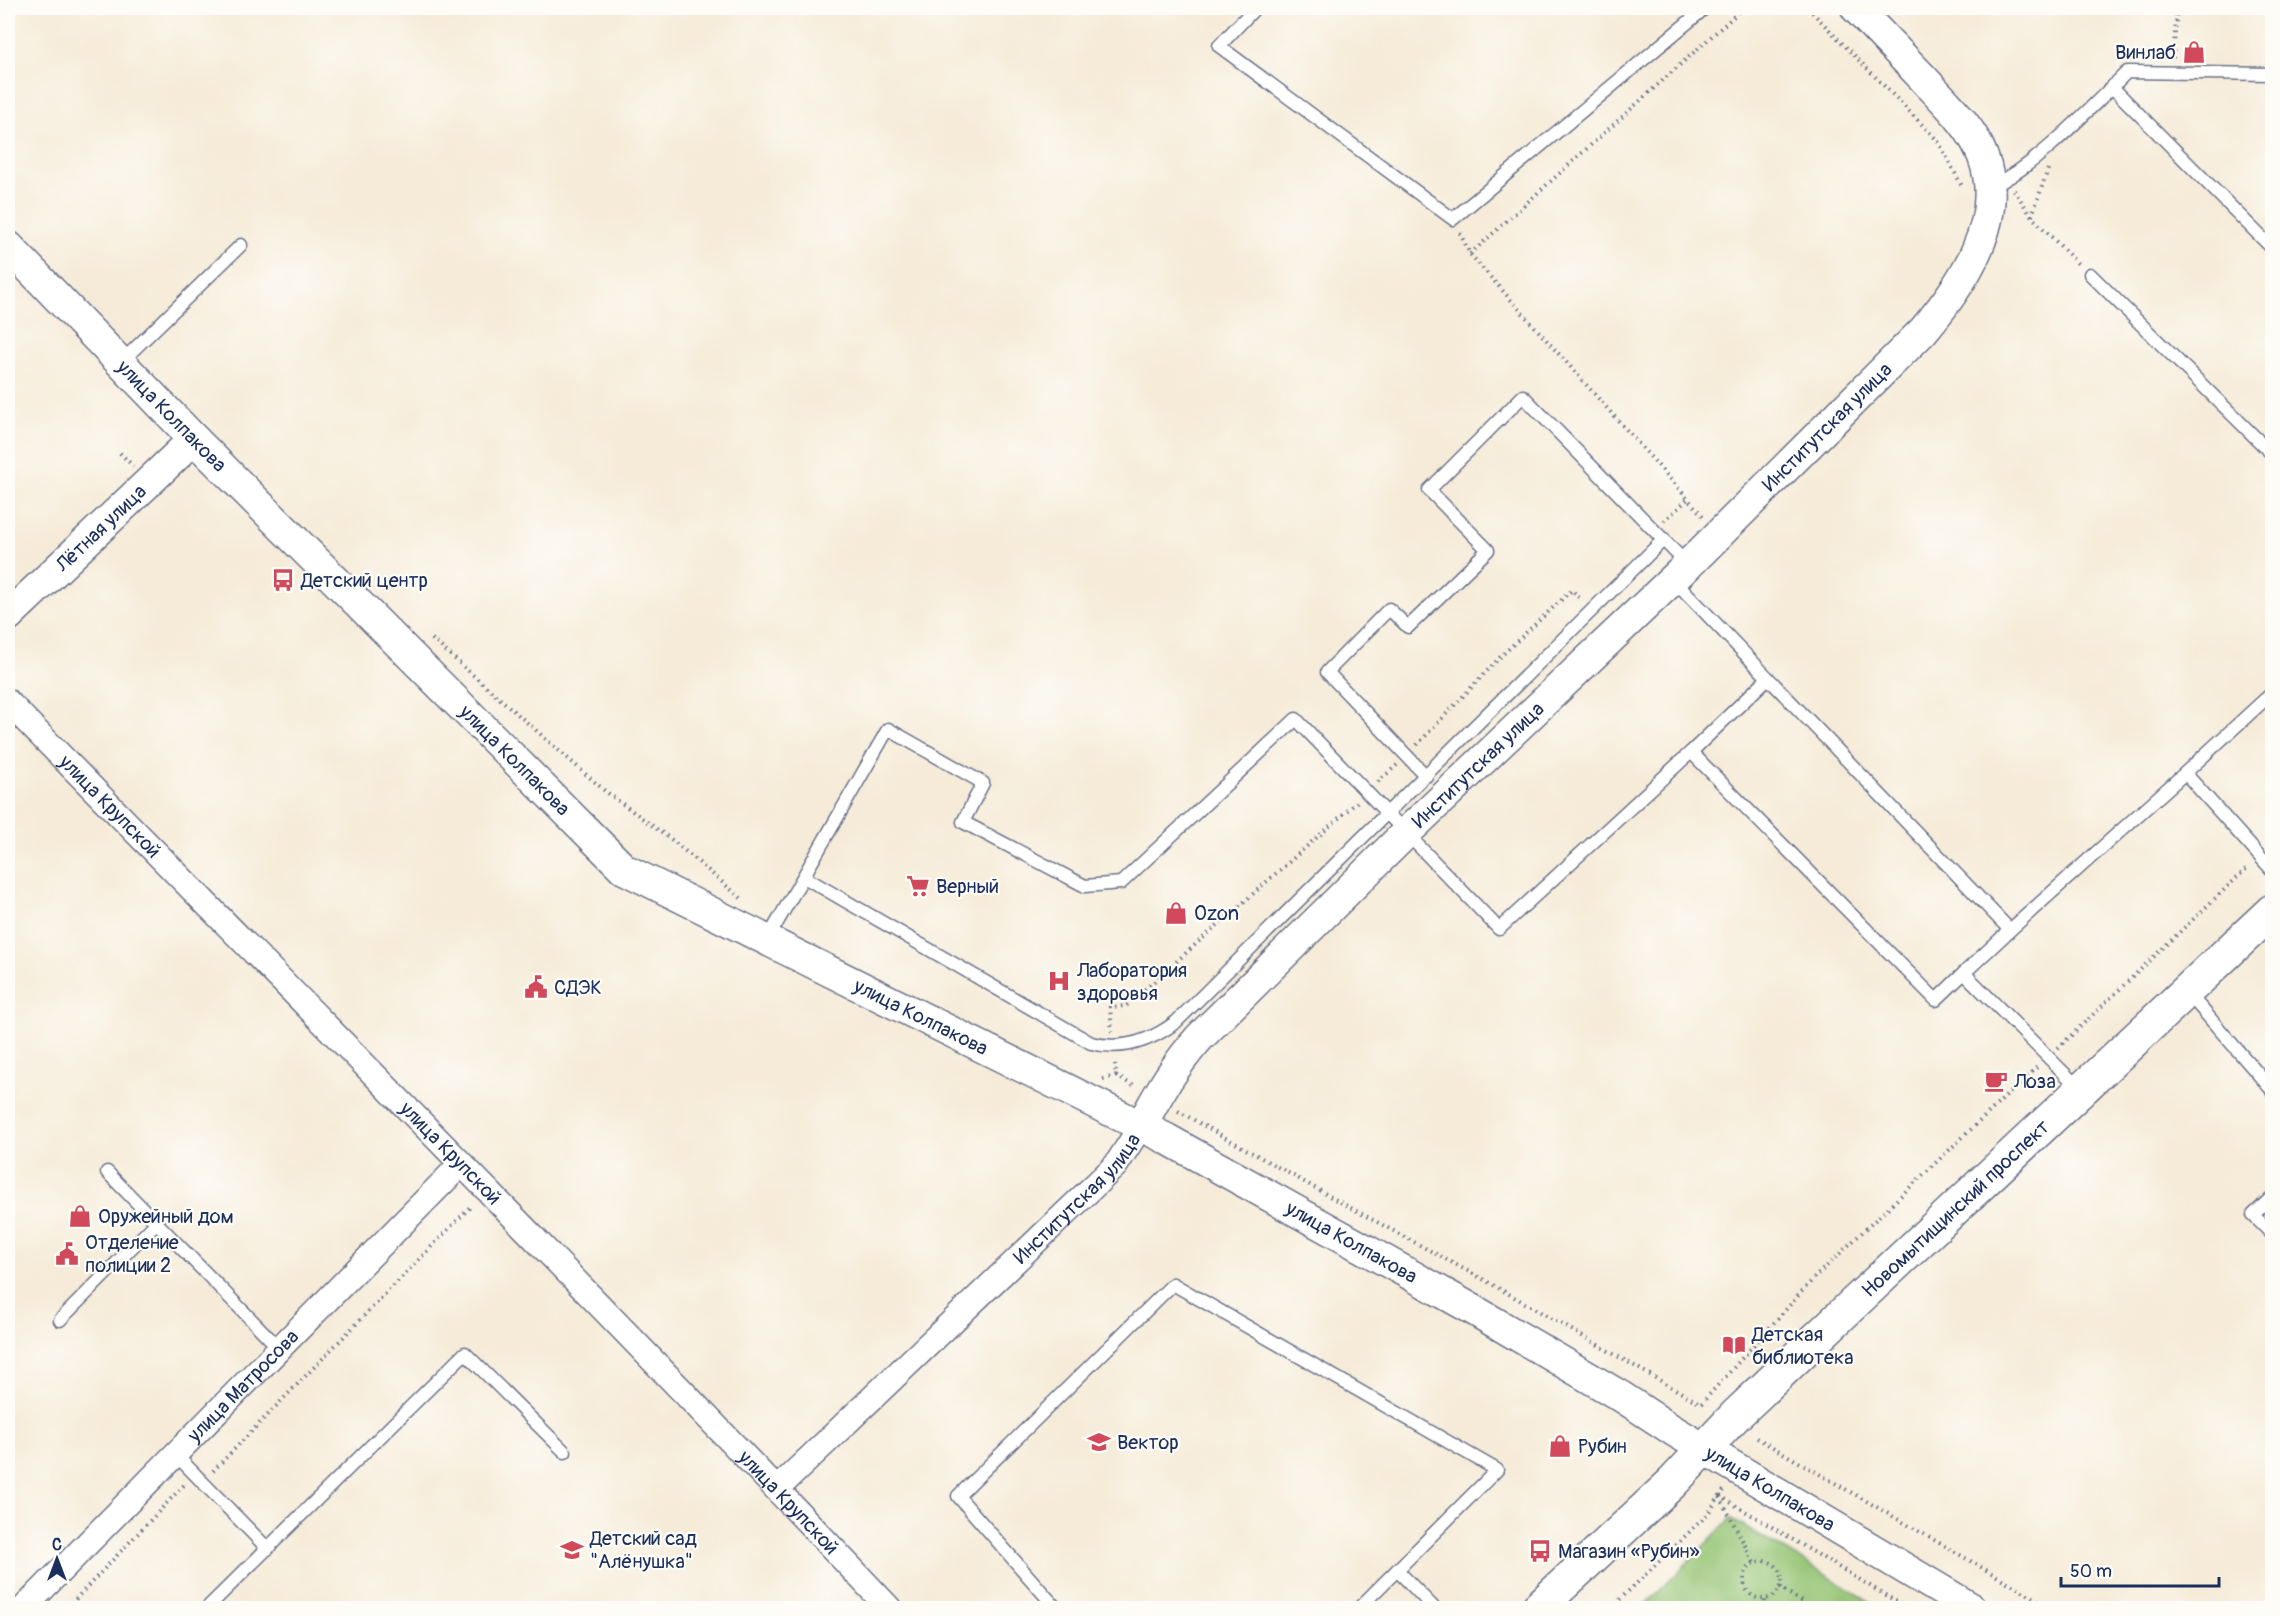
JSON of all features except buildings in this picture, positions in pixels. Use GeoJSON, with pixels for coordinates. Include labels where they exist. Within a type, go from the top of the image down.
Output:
{"type":"FeatureCollection","features":[{"type":"Feature","properties":{"kind":"main road","name":"Новомытищинский проспект"},"geometry":{"type":"LineString","coordinates":[[1538,1608],[1672,1483],[1744,1407],[2272,911]]}},
{"type":"Feature","properties":{"kind":"street","name":"Институтская улица"},"geometry":{"type":"LineString","coordinates":[[777,1489],[1116,1165],[1142,1126],[1156,1098],[1180,1060],[1396,824],[1681,572],[1923,331],[1943,308],[1972,261],[1980,240],[1989,205],[1983,155],[1967,128],[1856,8]]}},
{"type":"Feature","properties":{"kind":"street","name":"улица Колпакова"},"geometry":{"type":"LineString","coordinates":[[8,246],[194,439],[624,869],[771,933],[1142,1126],[1472,1309],[1971,1608]]}},
{"type":"Feature","properties":{"kind":"street","name":"Лётная улица"},"geometry":{"type":"LineString","coordinates":[[8,616],[194,439]]}},
{"type":"Feature","properties":{"kind":"street","name":"улица Крупской"},"geometry":{"type":"LineString","coordinates":[[8,702],[461,1164],[890,1608]]}},
{"type":"Feature","properties":{"kind":"street","name":"улица Матросова"},"geometry":{"type":"LineString","coordinates":[[24,1608],[461,1164]]}},
{"type":"Feature","properties":{"kind":"lane"},"geometry":{"type":"LineString","coordinates":[[1255,8],[1219,46],[1453,219],[1705,8]]}},
{"type":"Feature","properties":{"kind":"lane"},"geometry":{"type":"LineString","coordinates":[[1987,187],[2059,137],[2127,72],[2272,74]]}},
{"type":"Feature","properties":{"kind":"lane"},"geometry":{"type":"LineString","coordinates":[[2112,87],[2272,249]]}},
{"type":"Feature","properties":{"kind":"lane"},"geometry":{"type":"LineString","coordinates":[[119,363],[241,245]]}},
{"type":"Feature","properties":{"kind":"lane"},"geometry":{"type":"LineString","coordinates":[[2090,274],[2272,454]]}},
{"type":"Feature","properties":{"kind":"lane"},"geometry":{"type":"LineString","coordinates":[[1426,776],[1327,672],[1389,609],[1408,627],[1488,550],[1429,490],[1523,396],[1664,539],[1681,572],[1768,678],[2010,930]]}},
{"type":"Feature","properties":{"kind":"lane"},"geometry":{"type":"LineString","coordinates":[[804,877],[1091,1043],[1123,1046],[1148,1040],[1176,1022],[1396,824],[1426,776],[1664,539]]}},
{"type":"Feature","properties":{"kind":"lane"},"geometry":{"type":"LineString","coordinates":[[771,933],[888,729],[983,783],[963,822],[1085,886],[1121,883],[1296,719],[1499,929],[1768,678]]}},
{"type":"Feature","properties":{"kind":"lane"},"geometry":{"type":"LineString","coordinates":[[1691,752],[1936,1000],[2272,693]]}},
{"type":"Feature","properties":{"kind":"lane"},"geometry":{"type":"LineString","coordinates":[[2185,773],[2272,870]]}},
{"type":"Feature","properties":{"kind":"lane"},"geometry":{"type":"LineString","coordinates":[[1964,973],[2080,1089]]}},
{"type":"Feature","properties":{"kind":"lane"},"geometry":{"type":"LineString","coordinates":[[2187,992],[2272,1090]]}},
{"type":"Feature","properties":{"kind":"lane"},"geometry":{"type":"LineString","coordinates":[[107,1172],[279,1348]]}},
{"type":"Feature","properties":{"kind":"lane"},"geometry":{"type":"LineString","coordinates":[[2272,1197],[2253,1215],[2272,1234]]}},
{"type":"Feature","properties":{"kind":"lane"},"geometry":{"type":"LineString","coordinates":[[60,1320],[157,1222]]}},
{"type":"Feature","properties":{"kind":"lane"},"geometry":{"type":"LineString","coordinates":[[1056,1608],[958,1496],[1173,1284],[1497,1470],[1359,1608]]}},
{"type":"Feature","properties":{"kind":"lane"},"geometry":{"type":"LineString","coordinates":[[207,1608],[465,1353],[565,1452]]}},
{"type":"Feature","properties":{"kind":"lane"},"geometry":{"type":"LineString","coordinates":[[176,1455],[268,1549]]}},
{"type":"Feature","properties":{"kind":"lane"},"geometry":{"type":"LineString","coordinates":[[1397,1570],[1434,1608]]}},
{"type":"Feature","properties":{"kind":"path"},"geometry":{"type":"LineString","coordinates":[[1470,254],[1743,8]]}},
{"type":"Feature","properties":{"kind":"path"},"geometry":{"type":"LineString","coordinates":[[1808,8],[1938,141],[1987,187],[2032,217],[2067,254]]}},
{"type":"Feature","properties":{"kind":"path"},"geometry":{"type":"LineString","coordinates":[[2172,73],[2177,8]]}},
{"type":"Feature","properties":{"kind":"path"},"geometry":{"type":"LineString","coordinates":[[2032,217],[2059,137]]}},
{"type":"Feature","properties":{"kind":"path"},"geometry":{"type":"LineString","coordinates":[[1453,219],[1470,254],[1719,534]]}},
{"type":"Feature","properties":{"kind":"path"},"geometry":{"type":"LineString","coordinates":[[1654,530],[1688,499]]}},
{"type":"Feature","properties":{"kind":"path"},"geometry":{"type":"LineString","coordinates":[[1116,1076],[1110,1007],[1126,1006],[1366,793],[1457,705],[1502,656],[1572,590],[1584,604]]}},
{"type":"Feature","properties":{"kind":"path"},"geometry":{"type":"LineString","coordinates":[[429,636],[605,791],[672,840],[771,933]]}},
{"type":"Feature","properties":{"kind":"path"},"geometry":{"type":"LineString","coordinates":[[1095,1075],[1105,1080],[1116,1076],[1329,1197],[1488,1282],[1701,1404],[1815,1277],[2260,856]]}},
{"type":"Feature","properties":{"kind":"path"},"geometry":{"type":"LineString","coordinates":[[67,1608],[194,1473],[215,1471],[472,1204]]}},
{"type":"Feature","properties":{"kind":"path"},"geometry":{"type":"LineString","coordinates":[[1757,1438],[2052,1608]]}},
{"type":"Feature","properties":{"kind":"path"},"geometry":{"type":"LineString","coordinates":[[1720,1496],[1754,1563]]}},
{"type":"Feature","properties":{"kind":"path"},"geometry":{"type":"LineString","coordinates":[[1611,1608],[1707,1515],[1720,1496]]}},
{"type":"Feature","properties":{"kind":"path"},"geometry":{"type":"LineString","coordinates":[[1720,1496],[1906,1608]]}},
{"type":"Feature","properties":{"kind":"path"},"geometry":{"type":"LineString","coordinates":[[1761,1561],[1773,1564],[1781,1575],[1777,1593],[1765,1599],[1754,1597],[1749,1593],[1744,1583],[1746,1571],[1754,1563],[1761,1561]]}},
{"type":"Feature","properties":{"kind":"path"},"geometry":{"type":"LineString","coordinates":[[1780,1587],[1810,1608]]}},
{"type":"Feature","properties":{"kind":"path"},"geometry":{"type":"LineString","coordinates":[[1765,1599],[1765,1608]]}},
{"type":"Feature","properties":{"kind":"green space"},"geometry":{"type":"Polygon","coordinates":[[[1731,1518],[1881,1608],[1643,1608],[1731,1518]]]}},
{"type":"Feature","properties":{"kind":"place","name":"Винлаб"},"geometry":{"type":"Point","coordinates":[2194,52]}},
{"type":"Feature","properties":{"kind":"place","name":"Детский центр"},"geometry":{"type":"Point","coordinates":[283,580]}},
{"type":"Feature","properties":{"kind":"place","name":"Верный"},"geometry":{"type":"Point","coordinates":[918,886]}},
{"type":"Feature","properties":{"kind":"place","name":"Ozon"},"geometry":{"type":"Point","coordinates":[1176,913]}},
{"type":"Feature","properties":{"kind":"place","name":"Лаборатория здоровья"},"geometry":{"type":"Point","coordinates":[1059,981]}},
{"type":"Feature","properties":{"kind":"place","name":"СДЭК"},"geometry":{"type":"Point","coordinates":[536,987]}},
{"type":"Feature","properties":{"kind":"place","name":"Лоза"},"geometry":{"type":"Point","coordinates":[1996,1081]}},
{"type":"Feature","properties":{"kind":"place","name":"Оружейный дом"},"geometry":{"type":"Point","coordinates":[80,1216]}},
{"type":"Feature","properties":{"kind":"place","name":"Отделение полиции 2"},"geometry":{"type":"Point","coordinates":[67,1254]}},
{"type":"Feature","properties":{"kind":"place","name":"Детская библиотека"},"geometry":{"type":"Point","coordinates":[1734,1345]}},
{"type":"Feature","properties":{"kind":"place","name":"Вектор"},"geometry":{"type":"Point","coordinates":[1099,1442]}},
{"type":"Feature","properties":{"kind":"place","name":"Рубин"},"geometry":{"type":"Point","coordinates":[1560,1446]}},
{"type":"Feature","properties":{"kind":"place","name":"Детский сад \"Алёнушка\""},"geometry":{"type":"Point","coordinates":[572,1550]}},
{"type":"Feature","properties":{"kind":"place","name":"Магазин «Рубин»"},"geometry":{"type":"Point","coordinates":[1540,1551]}}]}
